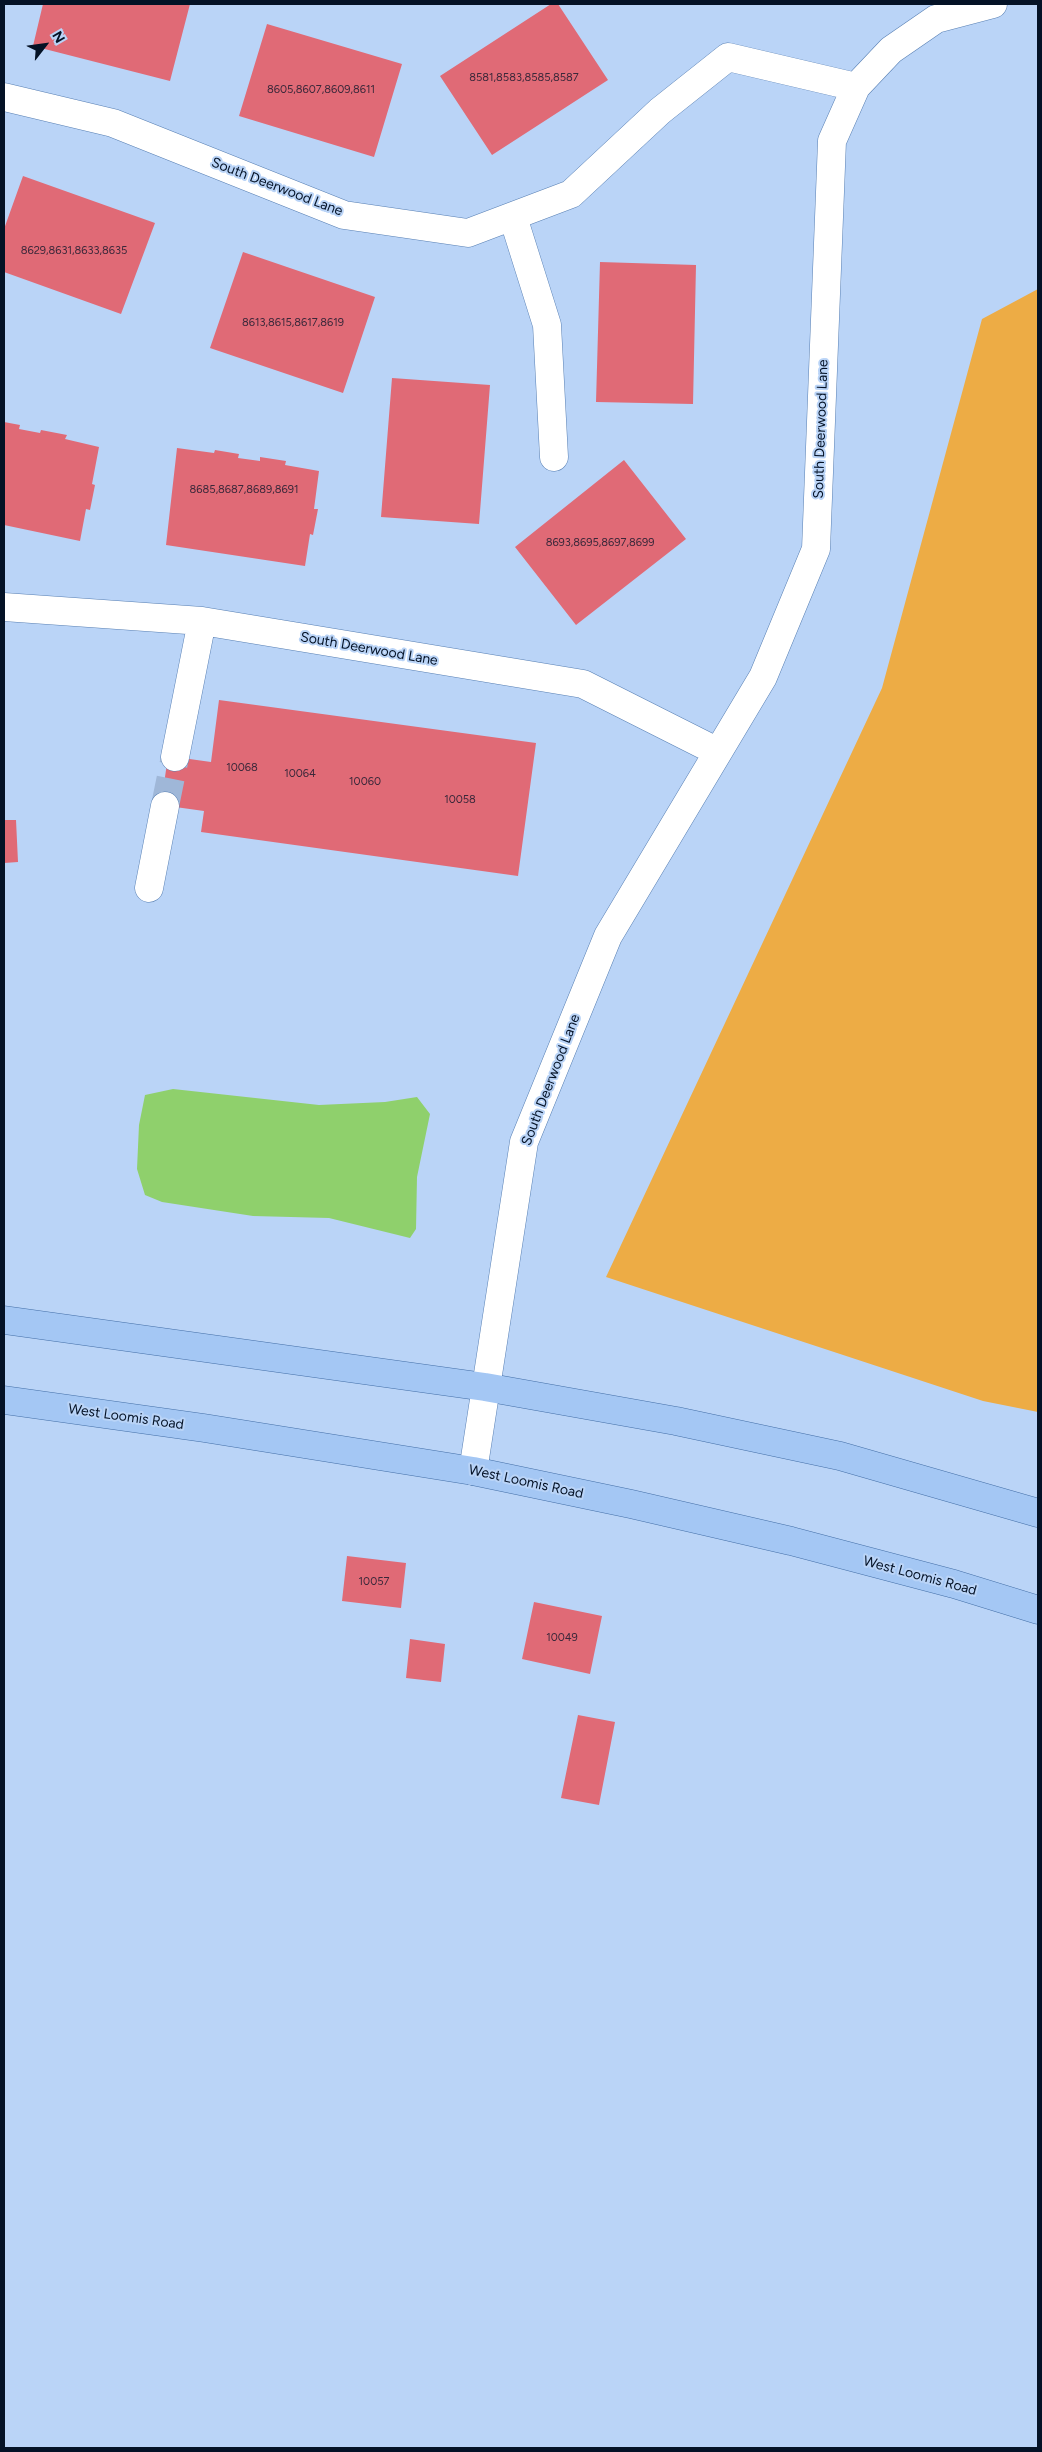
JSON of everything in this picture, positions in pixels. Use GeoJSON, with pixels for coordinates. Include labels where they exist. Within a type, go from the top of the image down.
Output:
{"type":"FeatureCollection","features":[{"type":"Feature","properties":{"kind":"main road"},"geometry":{"type":"LineString","coordinates":[[4,1320],[485,1387],[676,1420],[840,1456],[1038,1513]]}},
{"type":"Feature","properties":{"kind":"main road","name":"West Loomis Road"},"geometry":{"type":"LineString","coordinates":[[4,1400],[204,1428],[473,1471],[631,1504],[791,1541],[954,1584],[1038,1610]]}},
{"type":"Feature","properties":{"kind":"street","name":"South Deerwood Lane"},"geometry":{"type":"LineString","coordinates":[[473,1471],[524,1142],[608,936],[763,677],[816,549],[832,141],[856,87],[891,50],[936,19],[993,4]]}},
{"type":"Feature","properties":{"kind":"street","name":"South Deerwood Lane"},"geometry":{"type":"LineString","coordinates":[[4,96],[113,122],[344,215],[468,233],[571,194],[660,111],[728,57],[856,87]]}},
{"type":"Feature","properties":{"kind":"street"},"geometry":{"type":"LineString","coordinates":[[513,216],[546,325],[554,457]]}},
{"type":"Feature","properties":{"kind":"street","name":"South Deerwood Lane"},"geometry":{"type":"LineString","coordinates":[[4,606],[202,621],[583,684],[718,752]]}},
{"type":"Feature","properties":{"kind":"street"},"geometry":{"type":"LineString","coordinates":[[175,757],[202,621]]}},
{"type":"Feature","properties":{"kind":"street"},"geometry":{"type":"LineString","coordinates":[[149,888],[165,806]]}},
{"type":"Feature","properties":{"kind":"shaded area"},"geometry":{"type":"Polygon","coordinates":[[[1038,289],[1038,1412],[983,1401],[606,1277],[882,688],[982,319],[1038,289]]]}},
{"type":"Feature","properties":{"kind":"shaded area"},"geometry":{"type":"Polygon","coordinates":[[[173,1089],[319,1105],[385,1102],[417,1097],[430,1114],[417,1177],[416,1229],[410,1238],[329,1218],[253,1216],[162,1202],[145,1195],[137,1169],[139,1125],[145,1095],[173,1089]]]}},
{"type":"Feature","properties":{"kind":"building"},"geometry":{"type":"Polygon","coordinates":[[[43,4],[190,4],[170,81],[33,46],[43,4]]]}},
{"type":"Feature","properties":{"kind":"building"},"geometry":{"type":"Polygon","coordinates":[[[551,4],[558,4],[608,80],[492,155],[440,76],[551,4]]]}},
{"type":"Feature","properties":{"kind":"building"},"geometry":{"type":"Polygon","coordinates":[[[267,24],[402,64],[374,157],[239,116],[267,24]]]}},
{"type":"Feature","properties":{"kind":"building"},"geometry":{"type":"Polygon","coordinates":[[[23,176],[155,223],[121,314],[4,272],[4,229],[23,176]]]}},
{"type":"Feature","properties":{"kind":"building"},"geometry":{"type":"Polygon","coordinates":[[[243,252],[375,297],[343,393],[210,348],[243,252]]]}},
{"type":"Feature","properties":{"kind":"building"},"geometry":{"type":"Polygon","coordinates":[[[600,262],[696,265],[693,404],[596,402],[600,262]]]}},
{"type":"Feature","properties":{"kind":"building"},"geometry":{"type":"Polygon","coordinates":[[[392,378],[490,385],[479,524],[381,517],[392,378]]]}},
{"type":"Feature","properties":{"kind":"building"},"geometry":{"type":"Polygon","coordinates":[[[4,422],[20,425],[19,429],[40,433],[41,430],[67,435],[65,439],[99,447],[92,484],[95,485],[90,510],[86,509],[80,541],[4,525],[4,422]]]}},
{"type":"Feature","properties":{"kind":"building"},"geometry":{"type":"Polygon","coordinates":[[[177,448],[214,453],[215,450],[239,454],[238,458],[260,461],[260,457],[286,461],[285,465],[319,471],[314,509],[318,509],[313,535],[310,534],[305,566],[166,545],[177,448]]]}},
{"type":"Feature","properties":{"kind":"building"},"geometry":{"type":"Polygon","coordinates":[[[624,460],[686,539],[576,625],[515,547],[624,460]]]}},
{"type":"Feature","properties":{"kind":"building"},"geometry":{"type":"Polygon","coordinates":[[[219,700],[536,743],[518,876],[201,832],[204,811],[161,805],[168,756],[211,762],[219,700]]]}},
{"type":"Feature","properties":{"kind":"building"},"geometry":{"type":"Polygon","coordinates":[[[4,820],[16,820],[18,862],[4,863],[4,820]]]}},
{"type":"Feature","properties":{"kind":"building"},"geometry":{"type":"Polygon","coordinates":[[[347,1556],[406,1563],[401,1608],[342,1601],[347,1556]]]}},
{"type":"Feature","properties":{"kind":"building"},"geometry":{"type":"Polygon","coordinates":[[[534,1602],[602,1616],[590,1674],[522,1659],[534,1602]]]}},
{"type":"Feature","properties":{"kind":"building"},"geometry":{"type":"Polygon","coordinates":[[[410,1639],[445,1644],[441,1682],[406,1678],[410,1639]]]}},
{"type":"Feature","properties":{"kind":"building"},"geometry":{"type":"Polygon","coordinates":[[[578,1715],[615,1722],[599,1805],[561,1798],[578,1715]]]}},
{"type":"Feature","properties":{"kind":"tunnel"},"geometry":{"type":"LineString","coordinates":[[165,806],[175,757]]}}]}
